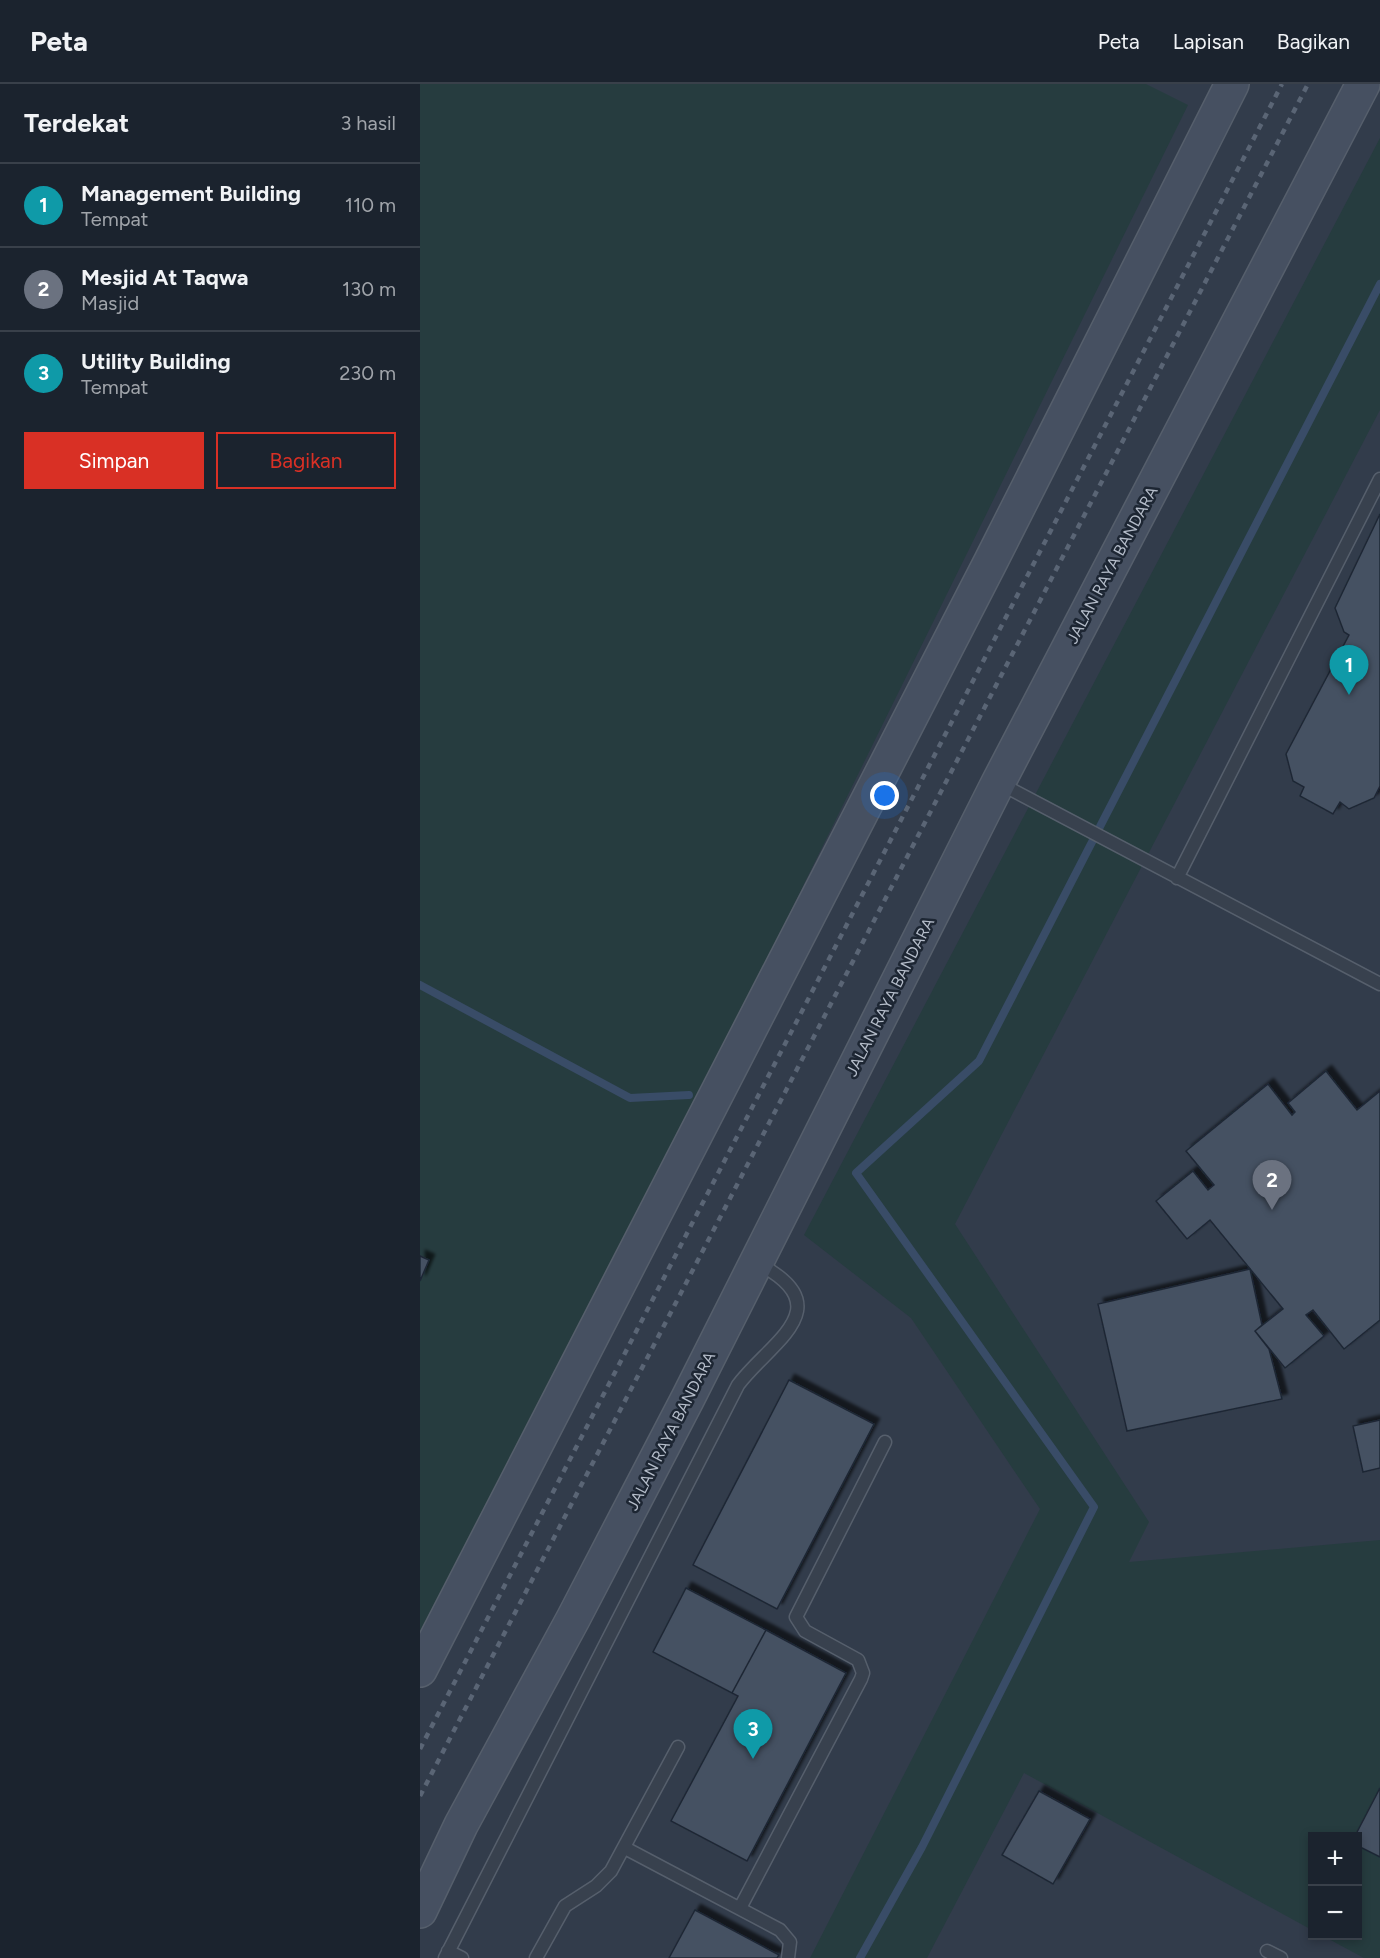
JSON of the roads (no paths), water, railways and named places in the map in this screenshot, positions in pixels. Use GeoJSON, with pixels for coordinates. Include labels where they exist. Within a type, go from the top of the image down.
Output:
{"type":"FeatureCollection","features":[{"type":"Feature","properties":{"kind":"street"},"geometry":{"type":"LineString","coordinates":[[420,1670],[986,571],[1232,84]]}},
{"type":"Feature","properties":{"kind":"street","name":"JALAN RAYA BANDARA"},"geometry":{"type":"LineString","coordinates":[[420,1911],[461,1825],[579,1608],[756,1263],[998,783],[1363,84]]}},
{"type":"Feature","properties":{"kind":"lane"},"geometry":{"type":"LineString","coordinates":[[1177,878],[1380,479]]}},
{"type":"Feature","properties":{"kind":"lane"},"geometry":{"type":"LineString","coordinates":[[998,783],[1380,984]]}},
{"type":"Feature","properties":{"kind":"lane"},"geometry":{"type":"LineString","coordinates":[[462,1958],[447,1954],[738,1385],[786,1336],[793,1325],[795,1302],[786,1282],[756,1263]]}},
{"type":"Feature","properties":{"kind":"lane"},"geometry":{"type":"LineString","coordinates":[[740,1908],[863,1673],[858,1660],[805,1631],[796,1617],[885,1442]]}},
{"type":"Feature","properties":{"kind":"lane"},"geometry":{"type":"LineString","coordinates":[[536,1958],[561,1910],[607,1876],[625,1848],[678,1747]]}},
{"type":"Feature","properties":{"kind":"lane"},"geometry":{"type":"LineString","coordinates":[[625,1848],[740,1908],[787,1936],[790,1942],[788,1958]]}},
{"type":"Feature","properties":{"kind":"lane"},"geometry":{"type":"LineString","coordinates":[[1267,1951],[1281,1958]]}},
{"type":"Feature","properties":{"kind":"waterway"},"geometry":{"type":"LineString","coordinates":[[860,1958],[922,1847],[1094,1507],[856,1173],[979,1061],[1380,284]]}},
{"type":"Feature","properties":{"kind":"waterway"},"geometry":{"type":"LineString","coordinates":[[420,985],[630,1098],[689,1095]]}},
{"type":"Feature","properties":{"kind":"railway"},"geometry":{"type":"LineString","coordinates":[[420,1749],[1282,84]]}},
{"type":"Feature","properties":{"kind":"railway"},"geometry":{"type":"LineString","coordinates":[[420,1796],[1308,84]]}},
{"type":"Feature","properties":{"kind":"place","name":"Management Building"},"geometry":{"type":"Point","coordinates":[1349,695]}},
{"type":"Feature","properties":{"kind":"place","name":"Mesjid At Taqwa"},"geometry":{"type":"Point","coordinates":[1272,1210]}},
{"type":"Feature","properties":{"kind":"place","name":"Utility Building"},"geometry":{"type":"Point","coordinates":[753,1759]}}]}
